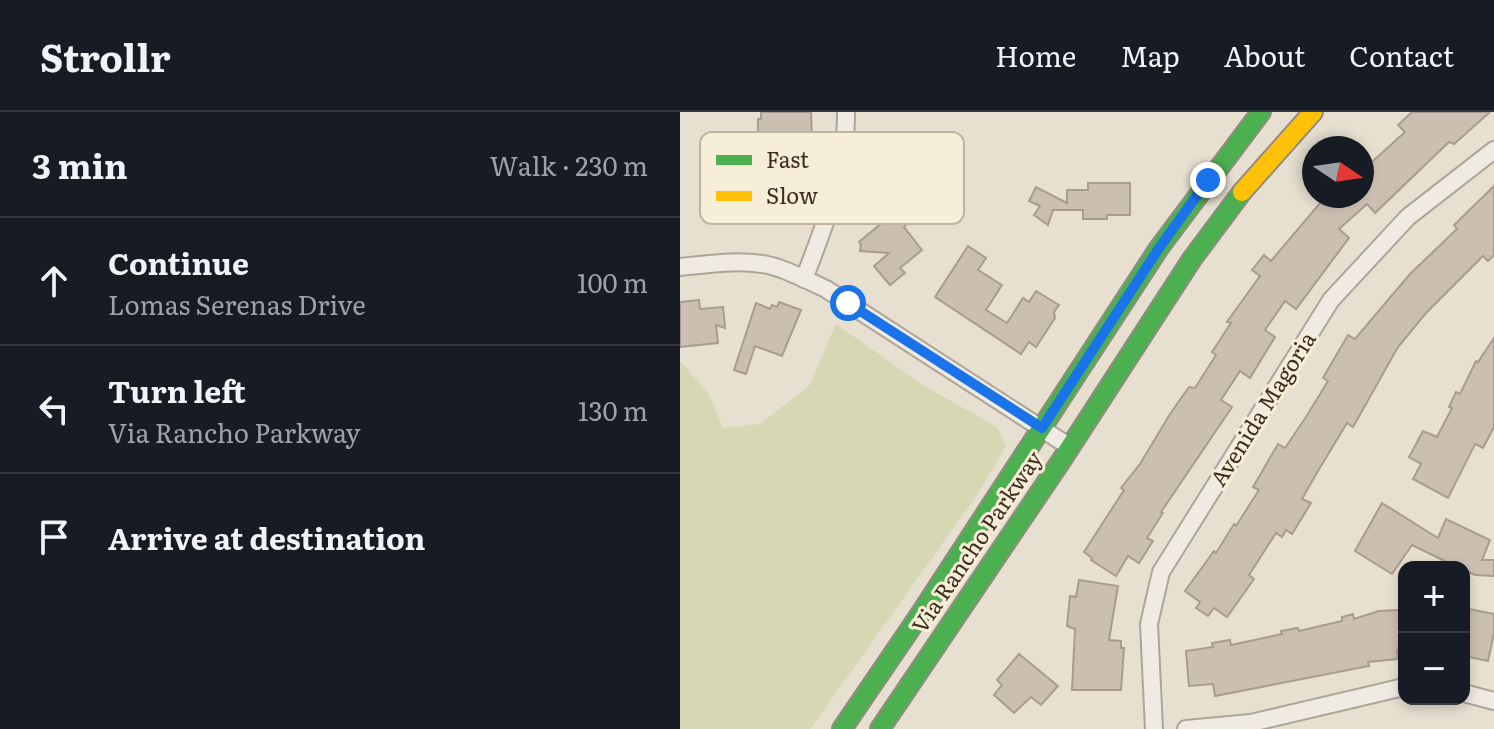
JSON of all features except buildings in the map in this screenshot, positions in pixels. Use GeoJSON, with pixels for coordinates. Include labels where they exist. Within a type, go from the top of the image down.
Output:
{"type":"FeatureCollection","features":[{"type":"Feature","properties":{"kind":"main road","name":"Via Rancho Parkway"},"geometry":{"type":"LineString","coordinates":[[842,729],[1159,248],[1261,112]]}},
{"type":"Feature","properties":{"kind":"main road","name":"Via Rancho Parkway"},"geometry":{"type":"LineString","coordinates":[[880,729],[1192,259],[1231,204],[1313,112]]}},
{"type":"Feature","properties":{"kind":"street","name":"Avenida Magoria"},"geometry":{"type":"LineString","coordinates":[[1154,729],[1149,624],[1161,572],[1331,300],[1408,217],[1494,150]]}},
{"type":"Feature","properties":{"kind":"street"},"geometry":{"type":"LineString","coordinates":[[804,279],[825,224]]}},
{"type":"Feature","properties":{"kind":"street"},"geometry":{"type":"LineString","coordinates":[[680,267],[727,262],[764,264],[826,289],[1070,447]]}},
{"type":"Feature","properties":{"kind":"street"},"geometry":{"type":"LineString","coordinates":[[1186,729],[1251,723],[1398,688]]}},
{"type":"Feature","properties":{"kind":"street"},"geometry":{"type":"LineString","coordinates":[[1470,695],[1494,701]]}},
{"type":"Feature","properties":{"kind":"green space"},"geometry":{"type":"Polygon","coordinates":[[[836,324],[921,384],[997,427],[1006,446],[977,495],[810,729],[680,729],[680,361],[709,394],[723,428],[760,424],[809,386],[836,324]]]}},
{"type":"Feature","properties":{"kind":"traffic: fast"},"geometry":{"type":"LineString","coordinates":[[842,729],[1159,248],[1261,112]]}},
{"type":"Feature","properties":{"kind":"traffic: fast"},"geometry":{"type":"LineString","coordinates":[[880,729],[1061,461],[1192,259],[1242,192]]}},
{"type":"Feature","properties":{"kind":"traffic: slow"},"geometry":{"type":"LineString","coordinates":[[1242,192],[1313,112]]}},
{"type":"Feature","properties":{"kind":"route"},"geometry":{"type":"LineString","coordinates":[[848,303],[1042,428],[1159,248],[1208,180]]}}]}
